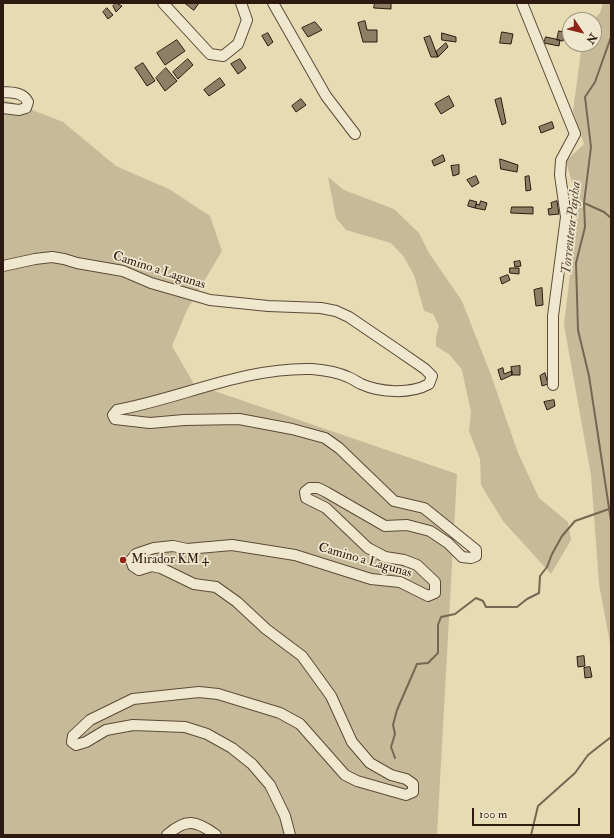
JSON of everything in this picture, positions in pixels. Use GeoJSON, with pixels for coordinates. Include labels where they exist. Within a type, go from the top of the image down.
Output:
{"type":"FeatureCollection","features":[{"type":"Feature","properties":{"kind":"street"},"geometry":{"type":"LineString","coordinates":[[163,3],[210,54],[223,56],[238,44],[247,20],[241,3]]}},
{"type":"Feature","properties":{"kind":"street"},"geometry":{"type":"LineString","coordinates":[[273,3],[326,96],[355,134]]}},
{"type":"Feature","properties":{"kind":"street"},"geometry":{"type":"LineString","coordinates":[[522,3],[575,134],[560,160],[560,175],[566,217],[553,316],[553,385]]}},
{"type":"Feature","properties":{"kind":"street"},"geometry":{"type":"LineString","coordinates":[[3,92],[16,93],[25,97],[28,102],[26,108],[19,110],[3,108]]}},
{"type":"Feature","properties":{"kind":"street","name":"Camino a Lagunas"},"geometry":{"type":"LineString","coordinates":[[3,266],[40,259],[64,258],[77,263],[124,271],[151,283],[210,300],[268,306],[321,308],[336,311],[349,317],[425,369],[432,376],[430,384],[420,389],[380,390],[362,384],[348,377],[330,372],[306,369],[266,371],[176,397],[117,410],[113,415],[115,419],[120,421],[150,423],[184,420],[238,419],[292,429],[325,438],[339,448],[394,501],[424,508],[476,550],[476,556],[471,558],[462,557],[448,543],[430,531],[407,525],[385,526],[326,492],[318,488],[310,488],[305,492],[306,498],[326,508],[368,548],[385,557],[404,560],[416,564],[435,582],[435,593],[428,596],[400,582],[371,579],[295,555],[232,545],[187,549],[173,546],[154,548],[136,554],[131,560],[132,566],[139,570],[152,566],[161,568],[194,584],[216,587],[238,602],[266,629],[302,656],[331,696],[352,742],[370,763],[391,775],[406,779],[413,784],[413,792],[406,795],[357,781],[345,775],[300,724],[280,713],[218,694],[199,692],[133,699],[90,720],[73,736],[72,742],[76,745],[86,742],[106,730],[133,725],[185,726],[207,734],[232,748],[252,764],[270,785],[285,816],[290,835]]}},
{"type":"Feature","properties":{"kind":"street"},"geometry":{"type":"LineString","coordinates":[[167,835],[177,826],[191,822],[202,824],[216,835]]}},
{"type":"Feature","properties":{"kind":"shaded area"},"geometry":{"type":"Polygon","coordinates":[[[603,3],[611,3],[611,649],[599,584],[591,475],[564,325],[578,205],[566,161],[584,144],[573,111],[581,52],[602,52],[602,12],[600,12],[603,3]]]}},
{"type":"Feature","properties":{"kind":"shaded area"},"geometry":{"type":"Polygon","coordinates":[[[3,100],[12,102],[63,122],[116,166],[169,189],[210,216],[222,251],[187,310],[172,346],[194,384],[457,474],[437,835],[3,835],[3,100]]]}},
{"type":"Feature","properties":{"kind":"shaded area"},"geometry":{"type":"Polygon","coordinates":[[[328,177],[344,190],[394,209],[419,233],[429,253],[462,301],[491,375],[518,453],[539,498],[568,522],[571,540],[551,574],[503,521],[481,485],[480,459],[469,431],[471,412],[462,370],[450,355],[436,346],[436,337],[439,326],[433,314],[424,311],[414,275],[404,257],[391,243],[346,230],[336,218],[328,177]]]}},
{"type":"Feature","properties":{"kind":"building"},"geometry":{"type":"Polygon","coordinates":[[[116,3],[122,6],[116,12],[113,6],[116,3]]]}},
{"type":"Feature","properties":{"kind":"building"},"geometry":{"type":"Polygon","coordinates":[[[185,3],[199,3],[194,10],[185,3]]]}},
{"type":"Feature","properties":{"kind":"building"},"geometry":{"type":"Polygon","coordinates":[[[375,3],[391,3],[391,9],[374,8],[375,3]]]}},
{"type":"Feature","properties":{"kind":"building"},"geometry":{"type":"Polygon","coordinates":[[[107,8],[113,15],[108,19],[103,12],[107,8]]]}},
{"type":"Feature","properties":{"kind":"building"},"geometry":{"type":"Polygon","coordinates":[[[365,21],[367,30],[377,30],[377,42],[363,42],[358,23],[365,21]]]}},
{"type":"Feature","properties":{"kind":"building"},"geometry":{"type":"Polygon","coordinates":[[[315,22],[322,30],[308,37],[302,28],[315,22]]]}},
{"type":"Feature","properties":{"kind":"building"},"geometry":{"type":"Polygon","coordinates":[[[559,31],[562,32],[562,41],[557,40],[559,31]]]}},
{"type":"Feature","properties":{"kind":"building"},"geometry":{"type":"Polygon","coordinates":[[[502,32],[513,34],[511,44],[500,43],[502,32]]]}},
{"type":"Feature","properties":{"kind":"building"},"geometry":{"type":"Polygon","coordinates":[[[268,33],[273,42],[268,46],[262,36],[268,33]]]}},
{"type":"Feature","properties":{"kind":"building"},"geometry":{"type":"Polygon","coordinates":[[[442,33],[456,37],[456,42],[442,40],[442,33]]]}},
{"type":"Feature","properties":{"kind":"building"},"geometry":{"type":"Polygon","coordinates":[[[430,36],[438,57],[431,57],[424,38],[430,36]]]}},
{"type":"Feature","properties":{"kind":"building"},"geometry":{"type":"Polygon","coordinates":[[[546,37],[560,40],[559,46],[544,43],[546,37]]]}},
{"type":"Feature","properties":{"kind":"building"},"geometry":{"type":"Polygon","coordinates":[[[177,40],[185,51],[165,65],[157,53],[177,40]]]}},
{"type":"Feature","properties":{"kind":"building"},"geometry":{"type":"Polygon","coordinates":[[[446,43],[448,47],[438,57],[436,52],[446,43]]]}},
{"type":"Feature","properties":{"kind":"building"},"geometry":{"type":"Polygon","coordinates":[[[188,59],[193,65],[178,79],[173,72],[188,59]]]}},
{"type":"Feature","properties":{"kind":"building"},"geometry":{"type":"Polygon","coordinates":[[[240,59],[246,68],[238,74],[231,64],[240,59]]]}},
{"type":"Feature","properties":{"kind":"building"},"geometry":{"type":"Polygon","coordinates":[[[143,63],[155,81],[147,86],[135,68],[143,63]]]}},
{"type":"Feature","properties":{"kind":"building"},"geometry":{"type":"Polygon","coordinates":[[[166,68],[177,81],[165,91],[156,78],[166,68]]]}},
{"type":"Feature","properties":{"kind":"building"},"geometry":{"type":"Polygon","coordinates":[[[220,78],[225,85],[209,96],[204,90],[220,78]]]}},
{"type":"Feature","properties":{"kind":"building"},"geometry":{"type":"Polygon","coordinates":[[[449,96],[454,106],[441,114],[435,104],[449,96]]]}},
{"type":"Feature","properties":{"kind":"building"},"geometry":{"type":"Polygon","coordinates":[[[501,98],[506,123],[502,125],[495,100],[501,98]]]}},
{"type":"Feature","properties":{"kind":"building"},"geometry":{"type":"Polygon","coordinates":[[[301,99],[306,105],[296,112],[292,106],[301,99]]]}},
{"type":"Feature","properties":{"kind":"building"},"geometry":{"type":"Polygon","coordinates":[[[552,122],[554,128],[541,133],[539,127],[552,122]]]}},
{"type":"Feature","properties":{"kind":"building"},"geometry":{"type":"Polygon","coordinates":[[[443,155],[445,161],[434,166],[432,161],[443,155]]]}},
{"type":"Feature","properties":{"kind":"building"},"geometry":{"type":"Polygon","coordinates":[[[500,159],[518,165],[517,172],[501,169],[500,159]]]}},
{"type":"Feature","properties":{"kind":"building"},"geometry":{"type":"Polygon","coordinates":[[[459,165],[459,174],[453,176],[451,166],[459,165]]]}},
{"type":"Feature","properties":{"kind":"building"},"geometry":{"type":"Polygon","coordinates":[[[476,176],[479,183],[472,187],[467,180],[476,176]]]}},
{"type":"Feature","properties":{"kind":"building"},"geometry":{"type":"Polygon","coordinates":[[[529,176],[531,190],[526,191],[525,177],[529,176]]]}},
{"type":"Feature","properties":{"kind":"building"},"geometry":{"type":"Polygon","coordinates":[[[470,200],[477,202],[475,208],[468,206],[470,200]]]}},
{"type":"Feature","properties":{"kind":"building"},"geometry":{"type":"Polygon","coordinates":[[[481,201],[487,203],[485,210],[475,208],[476,204],[479,205],[481,201]]]}},
{"type":"Feature","properties":{"kind":"building"},"geometry":{"type":"Polygon","coordinates":[[[557,201],[559,214],[549,215],[548,209],[552,208],[551,203],[557,201]]]}},
{"type":"Feature","properties":{"kind":"building"},"geometry":{"type":"Polygon","coordinates":[[[512,207],[533,207],[533,214],[511,213],[512,207]]]}},
{"type":"Feature","properties":{"kind":"building"},"geometry":{"type":"Polygon","coordinates":[[[520,261],[521,266],[515,267],[514,262],[520,261]]]}},
{"type":"Feature","properties":{"kind":"building"},"geometry":{"type":"Polygon","coordinates":[[[510,268],[519,268],[519,274],[510,273],[510,268]]]}},
{"type":"Feature","properties":{"kind":"building"},"geometry":{"type":"Polygon","coordinates":[[[508,275],[510,280],[502,284],[500,278],[508,275]]]}},
{"type":"Feature","properties":{"kind":"building"},"geometry":{"type":"Polygon","coordinates":[[[542,288],[543,305],[536,306],[534,290],[542,288]]]}},
{"type":"Feature","properties":{"kind":"building"},"geometry":{"type":"Polygon","coordinates":[[[520,366],[520,375],[512,375],[511,367],[520,366]]]}},
{"type":"Feature","properties":{"kind":"building"},"geometry":{"type":"Polygon","coordinates":[[[503,368],[504,374],[512,371],[512,375],[501,380],[498,370],[503,368]]]}},
{"type":"Feature","properties":{"kind":"building"},"geometry":{"type":"Polygon","coordinates":[[[545,373],[548,384],[542,386],[540,376],[545,373]]]}},
{"type":"Feature","properties":{"kind":"building"},"geometry":{"type":"Polygon","coordinates":[[[554,400],[555,406],[547,410],[544,402],[554,400]]]}},
{"type":"Feature","properties":{"kind":"building"},"geometry":{"type":"Polygon","coordinates":[[[584,656],[585,666],[578,667],[577,657],[584,656]]]}},
{"type":"Feature","properties":{"kind":"building"},"geometry":{"type":"Polygon","coordinates":[[[590,667],[592,677],[585,678],[584,668],[590,667]]]}},
{"type":"Feature","properties":{"kind":"waterway","name":"Torrentera Pajcha"},"geometry":{"type":"LineString","coordinates":[[611,37],[595,82],[585,97],[591,147],[584,203],[585,227],[576,263],[578,330],[589,376],[611,521]]}},
{"type":"Feature","properties":{"kind":"waterway"},"geometry":{"type":"LineString","coordinates":[[584,203],[604,212],[611,218]]}},
{"type":"Feature","properties":{"kind":"waterway"},"geometry":{"type":"LineString","coordinates":[[395,758],[391,747],[395,734],[393,725],[397,710],[417,664],[428,663],[438,653],[438,625],[441,617],[455,614],[476,598],[483,601],[486,607],[517,607],[527,599],[539,593],[540,576],[547,567],[562,536],[575,521],[609,509]]}},
{"type":"Feature","properties":{"kind":"waterway"},"geometry":{"type":"LineString","coordinates":[[531,835],[538,806],[575,773],[588,755],[611,737]]}},
{"type":"Feature","properties":{"kind":"place","name":"Mirador KM 4"},"geometry":{"type":"Point","coordinates":[123,560]}}]}
